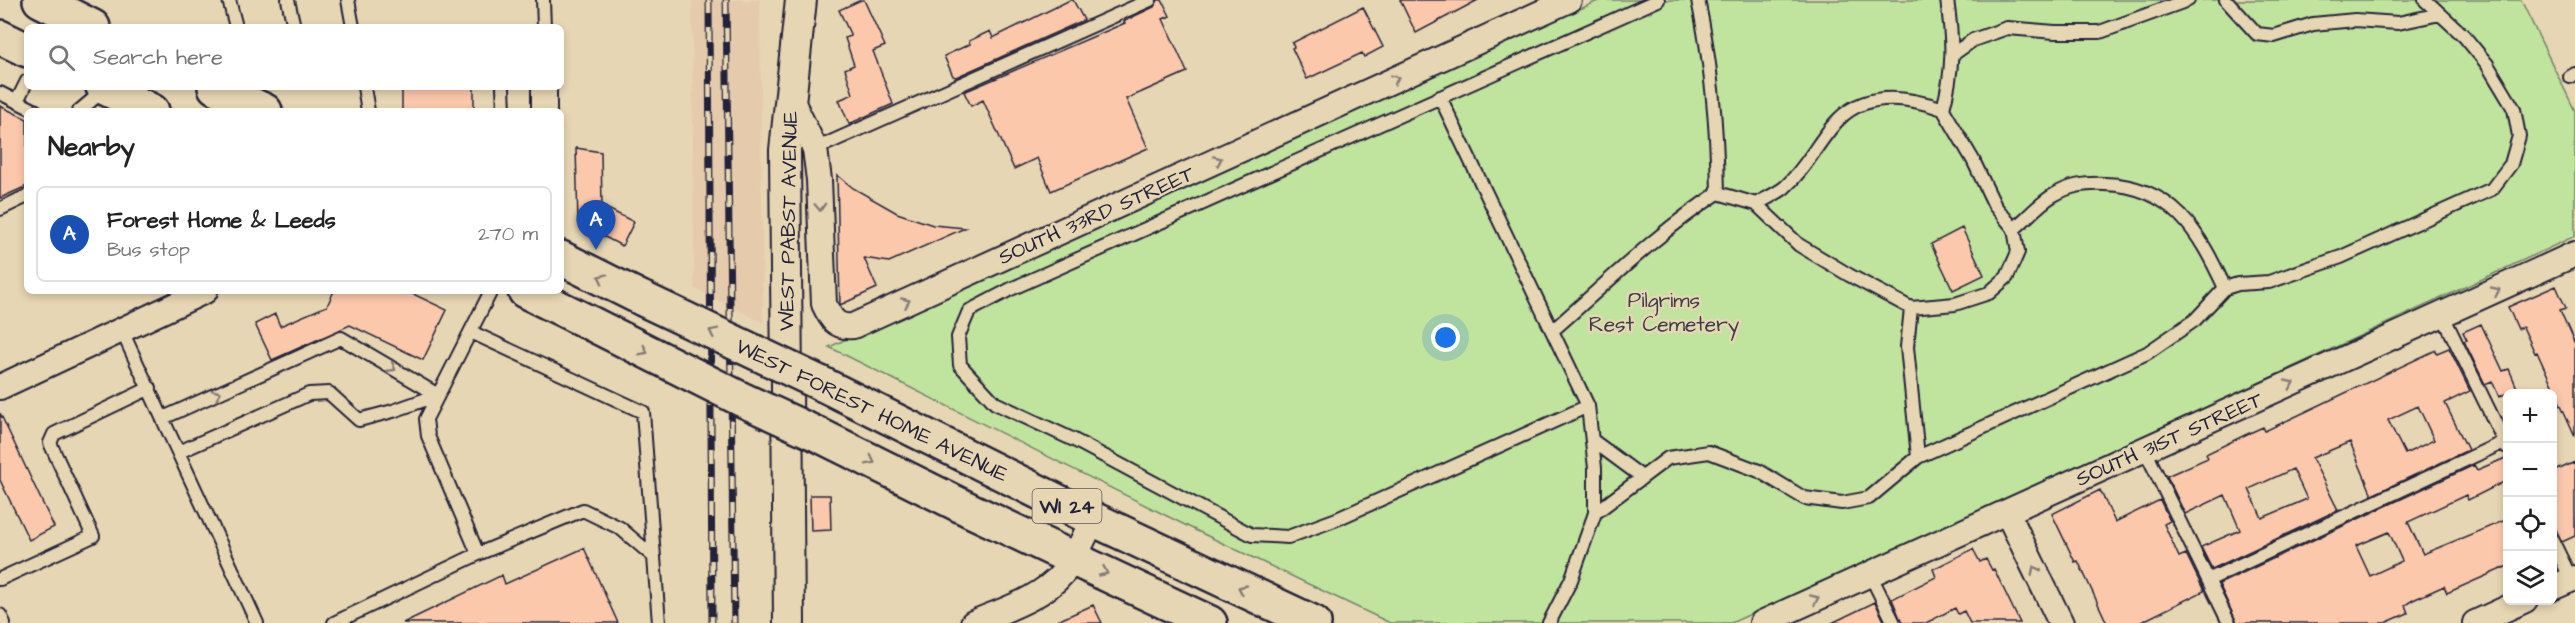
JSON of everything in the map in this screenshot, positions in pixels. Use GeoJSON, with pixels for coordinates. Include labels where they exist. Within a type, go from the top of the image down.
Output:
{"type":"FeatureCollection","features":[{"type":"Feature","properties":{"kind":"main road"},"geometry":{"type":"LineString","coordinates":[[40,0],[80,16]]}},
{"type":"Feature","properties":{"kind":"main road"},"geometry":{"type":"LineString","coordinates":[[109,90],[146,108]]}},
{"type":"Feature","properties":{"kind":"main road"},"geometry":{"type":"LineString","coordinates":[[221,90],[259,108]]}},
{"type":"Feature","properties":{"kind":"main road","name":"WEST FOREST HOME AVENUE"},"geometry":{"type":"LineString","coordinates":[[564,260],[822,384],[1275,610],[1314,623]]}},
{"type":"Feature","properties":{"kind":"main road","name":"WI 24"},"geometry":{"type":"LineString","coordinates":[[531,294],[741,399],[1210,623]]}},
{"type":"Feature","properties":{"kind":"street","name":"WEST PABST AVENUE"},"geometry":{"type":"LineString","coordinates":[[789,623],[785,150],[801,0]]}},
{"type":"Feature","properties":{"kind":"street","name":"SOUTH 33RD STREET"},"geometry":{"type":"LineString","coordinates":[[791,99],[815,149],[819,180],[824,304],[834,322],[842,327],[853,326],[1569,0]]}},
{"type":"Feature","properties":{"kind":"street"},"geometry":{"type":"LineString","coordinates":[[544,90],[544,108]]}},
{"type":"Feature","properties":{"kind":"street","name":"SOUTH 31ST STREET"},"geometry":{"type":"LineString","coordinates":[[1762,623],[2443,316],[2575,254]]}},
{"type":"Feature","properties":{"kind":"street"},"geometry":{"type":"LineString","coordinates":[[0,387],[122,330],[180,296]]}},
{"type":"Feature","properties":{"kind":"street"},"geometry":{"type":"LineString","coordinates":[[2007,512],[2061,623]]}},
{"type":"Feature","properties":{"kind":"street"},"geometry":{"type":"LineString","coordinates":[[973,623],[1035,595],[1062,574],[1074,558],[1094,519]]}},
{"type":"Feature","properties":{"kind":"street"},"geometry":{"type":"LineString","coordinates":[[2475,623],[2514,605]]}},
{"type":"Feature","properties":{"kind":"lane"},"geometry":{"type":"LineString","coordinates":[[229,0],[235,24]]}},
{"type":"Feature","properties":{"kind":"lane"},"geometry":{"type":"LineString","coordinates":[[288,0],[293,24]]}},
{"type":"Feature","properties":{"kind":"lane"},"geometry":{"type":"LineString","coordinates":[[348,0],[352,24]]}},
{"type":"Feature","properties":{"kind":"lane"},"geometry":{"type":"LineString","coordinates":[[543,0],[544,24]]}},
{"type":"Feature","properties":{"kind":"lane"},"geometry":{"type":"LineString","coordinates":[[815,149],[1150,0]]}},
{"type":"Feature","properties":{"kind":"lane"},"geometry":{"type":"LineString","coordinates":[[1588,406],[1336,519],[1288,537],[1251,536],[1074,440],[995,403],[960,365],[958,337],[969,311],[1011,289],[1658,0]]}},
{"type":"Feature","properties":{"kind":"lane"},"geometry":{"type":"LineString","coordinates":[[1698,0],[1710,55],[1717,118],[1718,193]]}},
{"type":"Feature","properties":{"kind":"lane"},"geometry":{"type":"LineString","coordinates":[[1943,109],[1952,77],[1952,33],[1947,0]]}},
{"type":"Feature","properties":{"kind":"lane"},"geometry":{"type":"LineString","coordinates":[[1952,56],[1973,40],[2007,28],[2055,32],[2100,32],[2188,0]]}},
{"type":"Feature","properties":{"kind":"lane"},"geometry":{"type":"LineString","coordinates":[[2226,0],[2257,34],[2274,36],[2313,24],[2355,20],[2398,22],[2440,14]]}},
{"type":"Feature","properties":{"kind":"lane"},"geometry":{"type":"LineString","coordinates":[[1594,513],[1668,458],[1709,452],[1759,471],[1804,498],[1842,503],[1869,498],[1918,457],[2147,353],[2195,320],[2225,288],[2238,284],[2269,282],[2341,257],[2492,189],[2511,164],[2517,145],[2519,136],[2514,109],[2487,64],[2464,36],[2425,0]]}},
{"type":"Feature","properties":{"kind":"lane"},"geometry":{"type":"LineString","coordinates":[[16,54],[17,101]]}},
{"type":"Feature","properties":{"kind":"lane"},"geometry":{"type":"LineString","coordinates":[[82,108],[103,90]]}},
{"type":"Feature","properties":{"kind":"lane"},"geometry":{"type":"LineString","coordinates":[[365,90],[368,108]]}},
{"type":"Feature","properties":{"kind":"lane"},"geometry":{"type":"LineString","coordinates":[[503,90],[504,108]]}},
{"type":"Feature","properties":{"kind":"lane"},"geometry":{"type":"LineString","coordinates":[[0,93],[30,108]]}},
{"type":"Feature","properties":{"kind":"lane"},"geometry":{"type":"LineString","coordinates":[[1440,97],[1588,406],[1592,440],[1594,513],[1571,580],[1549,623]]}},
{"type":"Feature","properties":{"kind":"lane"},"geometry":{"type":"LineString","coordinates":[[1718,193],[1756,204],[1799,245],[1911,308],[1955,304],[1989,293],[2007,277],[2018,252],[2014,229],[1995,206],[1973,160],[1943,109],[1921,101],[1894,98],[1864,103],[1839,119],[1814,155],[1783,188],[1756,204]]}},
{"type":"Feature","properties":{"kind":"lane"},"geometry":{"type":"LineString","coordinates":[[2014,229],[2052,196],[2080,183],[2122,184],[2165,199],[2199,237],[2225,288]]}},
{"type":"Feature","properties":{"kind":"lane"},"geometry":{"type":"LineString","coordinates":[[1552,331],[1656,237],[1718,193]]}},
{"type":"Feature","properties":{"kind":"lane"},"geometry":{"type":"LineString","coordinates":[[0,208],[24,197]]}},
{"type":"Feature","properties":{"kind":"lane"},"geometry":{"type":"LineString","coordinates":[[478,554],[428,436],[426,419],[490,294]]}},
{"type":"Feature","properties":{"kind":"lane"},"geometry":{"type":"LineString","coordinates":[[1911,308],[1907,347],[1918,457]]}},
{"type":"Feature","properties":{"kind":"lane"},"geometry":{"type":"LineString","coordinates":[[2443,316],[2505,443]]}},
{"type":"Feature","properties":{"kind":"lane"},"geometry":{"type":"LineString","coordinates":[[122,330],[257,623]]}},
{"type":"Feature","properties":{"kind":"lane"},"geometry":{"type":"LineString","coordinates":[[471,332],[643,412],[659,623]]}},
{"type":"Feature","properties":{"kind":"lane"},"geometry":{"type":"LineString","coordinates":[[164,418],[341,338],[438,395]]}},
{"type":"Feature","properties":{"kind":"lane"},"geometry":{"type":"LineString","coordinates":[[0,579],[93,536],[50,443],[54,434],[150,388]]}},
{"type":"Feature","properties":{"kind":"lane"},"geometry":{"type":"LineString","coordinates":[[179,452],[309,394],[329,393],[359,420],[438,395]]}},
{"type":"Feature","properties":{"kind":"lane"},"geometry":{"type":"LineString","coordinates":[[1592,440],[1642,477]]}},
{"type":"Feature","properties":{"kind":"lane"},"geometry":{"type":"LineString","coordinates":[[2208,580],[2503,446]]}},
{"type":"Feature","properties":{"kind":"lane"},"geometry":{"type":"LineString","coordinates":[[2145,450],[2229,623]]}},
{"type":"Feature","properties":{"kind":"lane"},"geometry":{"type":"LineString","coordinates":[[334,623],[478,554],[584,510],[620,528],[654,557]]}},
{"type":"Feature","properties":{"kind":"lane"},"geometry":{"type":"LineString","coordinates":[[2557,551],[2569,583]]}},
{"type":"Feature","properties":{"kind":"lane"},"geometry":{"type":"LineString","coordinates":[[1870,574],[1894,623]]}},
{"type":"Feature","properties":{"kind":"lane"},"geometry":{"type":"LineString","coordinates":[[0,615],[4,623]]}},
{"type":"Feature","properties":{"kind":"shaded area"},"geometry":{"type":"Polygon","coordinates":[[[692,0],[760,0],[763,323],[694,288],[692,0]]]}},
{"type":"Feature","properties":{"kind":"green space","name":"Pilgrims Rest Cemetery"},"geometry":{"type":"Polygon","coordinates":[[[1600,0],[2521,0],[2575,111],[2575,236],[2211,405],[1731,623],[1390,623],[1195,530],[829,347],[1600,0]]]}},
{"type":"Feature","properties":{"kind":"building"},"geometry":{"type":"Polygon","coordinates":[[[864,0],[885,46],[873,51],[893,104],[849,124],[839,100],[853,94],[845,69],[854,65],[845,38],[851,36],[839,10],[864,0]]]}},
{"type":"Feature","properties":{"kind":"building"},"geometry":{"type":"Polygon","coordinates":[[[1073,0],[1084,20],[956,77],[953,76],[944,56],[970,44],[969,41],[990,31],[993,38],[1073,0]]]}},
{"type":"Feature","properties":{"kind":"building"},"geometry":{"type":"Polygon","coordinates":[[[1158,0],[1162,0],[1170,16],[1163,19],[1187,72],[1126,99],[1148,148],[1051,191],[1037,158],[1014,169],[983,100],[971,106],[964,92],[1125,23],[1124,21],[1154,7],[1158,0]]]}},
{"type":"Feature","properties":{"kind":"building"},"geometry":{"type":"Polygon","coordinates":[[[1400,0],[1478,0],[1416,33],[1400,0]]]}},
{"type":"Feature","properties":{"kind":"building"},"geometry":{"type":"Polygon","coordinates":[[[1363,7],[1383,47],[1364,57],[1362,53],[1307,79],[1292,48],[1294,47],[1292,43],[1363,7]]]}},
{"type":"Feature","properties":{"kind":"building"},"geometry":{"type":"Polygon","coordinates":[[[402,90],[474,90],[474,108],[402,108],[402,90]]]}},
{"type":"Feature","properties":{"kind":"building"},"geometry":{"type":"Polygon","coordinates":[[[0,106],[24,118],[24,187],[0,198],[0,106]]]}},
{"type":"Feature","properties":{"kind":"building"},"geometry":{"type":"Polygon","coordinates":[[[576,148],[601,152],[602,206],[634,222],[622,246],[578,223],[576,148]]]}},
{"type":"Feature","properties":{"kind":"building"},"geometry":{"type":"Polygon","coordinates":[[[837,175],[853,188],[897,213],[933,225],[965,228],[889,262],[864,258],[877,288],[840,305],[837,175]]]}},
{"type":"Feature","properties":{"kind":"building"},"geometry":{"type":"Polygon","coordinates":[[[1962,228],[1984,275],[1953,290],[1931,244],[1962,228]]]}},
{"type":"Feature","properties":{"kind":"building"},"geometry":{"type":"Polygon","coordinates":[[[2556,286],[2566,308],[2560,310],[2575,344],[2575,436],[2557,396],[2557,389],[2554,389],[2537,352],[2535,353],[2523,327],[2518,329],[2508,307],[2556,286]]]}},
{"type":"Feature","properties":{"kind":"building"},"geometry":{"type":"Polygon","coordinates":[[[333,294],[413,294],[447,310],[423,360],[350,325],[272,360],[255,324],[275,314],[280,326],[327,306],[333,294]]]}},
{"type":"Feature","properties":{"kind":"building"},"geometry":{"type":"Polygon","coordinates":[[[2481,324],[2503,371],[2509,369],[2517,388],[2503,389],[2503,395],[2499,397],[2492,381],[2485,384],[2464,341],[2467,340],[2463,332],[2481,324]]]}},
{"type":"Feature","properties":{"kind":"building"},"geometry":{"type":"Polygon","coordinates":[[[2449,348],[2470,391],[2445,403],[2468,450],[2372,495],[2350,442],[2312,458],[2338,510],[2212,569],[2201,547],[2240,530],[2225,495],[2185,514],[2167,476],[2208,458],[2206,454],[2243,436],[2263,427],[2265,431],[2436,350],[2437,353],[2449,348]],[[2418,406],[2388,420],[2405,454],[2434,440],[2418,406]],[[2293,469],[2249,489],[2262,518],[2307,499],[2293,469]]]}},
{"type":"Feature","properties":{"kind":"building"},"geometry":{"type":"Polygon","coordinates":[[[0,413],[54,527],[29,540],[0,480],[0,413]]]}},
{"type":"Feature","properties":{"kind":"building"},"geometry":{"type":"Polygon","coordinates":[[[2503,459],[2503,482],[2468,500],[2466,495],[2408,522],[2423,554],[2503,521],[2503,568],[2447,593],[2444,586],[2413,600],[2405,605],[2408,613],[2385,623],[2237,623],[2219,584],[2474,465],[2477,470],[2503,459]],[[2389,532],[2356,546],[2370,576],[2402,561],[2389,532]]]}},
{"type":"Feature","properties":{"kind":"building"},"geometry":{"type":"Polygon","coordinates":[[[2575,462],[2575,536],[2562,542],[2557,531],[2557,470],[2575,462]]]}},
{"type":"Feature","properties":{"kind":"building"},"geometry":{"type":"Polygon","coordinates":[[[2100,490],[2115,522],[2160,500],[2170,521],[2164,524],[2179,557],[2186,554],[2204,591],[2139,623],[2107,623],[2078,561],[2075,562],[2052,514],[2100,490]]]}},
{"type":"Feature","properties":{"kind":"building"},"geometry":{"type":"Polygon","coordinates":[[[810,495],[830,495],[831,530],[811,531],[810,495]]]}},
{"type":"Feature","properties":{"kind":"building"},"geometry":{"type":"Polygon","coordinates":[[[584,548],[618,623],[403,623],[502,575],[505,584],[584,548]]]}},
{"type":"Feature","properties":{"kind":"building"},"geometry":{"type":"Polygon","coordinates":[[[1973,549],[1980,562],[1986,559],[1992,570],[1994,569],[2020,623],[1970,623],[1964,611],[1958,614],[1955,608],[1926,623],[1902,623],[1892,599],[1936,577],[1933,569],[1973,549]]]}},
{"type":"Feature","properties":{"kind":"building"},"geometry":{"type":"Polygon","coordinates":[[[1875,602],[1885,623],[1832,623],[1875,602]]]}},
{"type":"Feature","properties":{"kind":"building"},"geometry":{"type":"Polygon","coordinates":[[[1093,605],[1102,623],[1053,623],[1093,605]]]}},
{"type":"Feature","properties":{"kind":"railway"},"geometry":{"type":"LineString","coordinates":[[709,0],[712,623]]}},
{"type":"Feature","properties":{"kind":"railway"},"geometry":{"type":"LineString","coordinates":[[726,0],[734,623]]}},
{"type":"Feature","properties":{"kind":"place","name":"Forest Home & Leeds"},"geometry":{"type":"Point","coordinates":[596,250]}}]}
